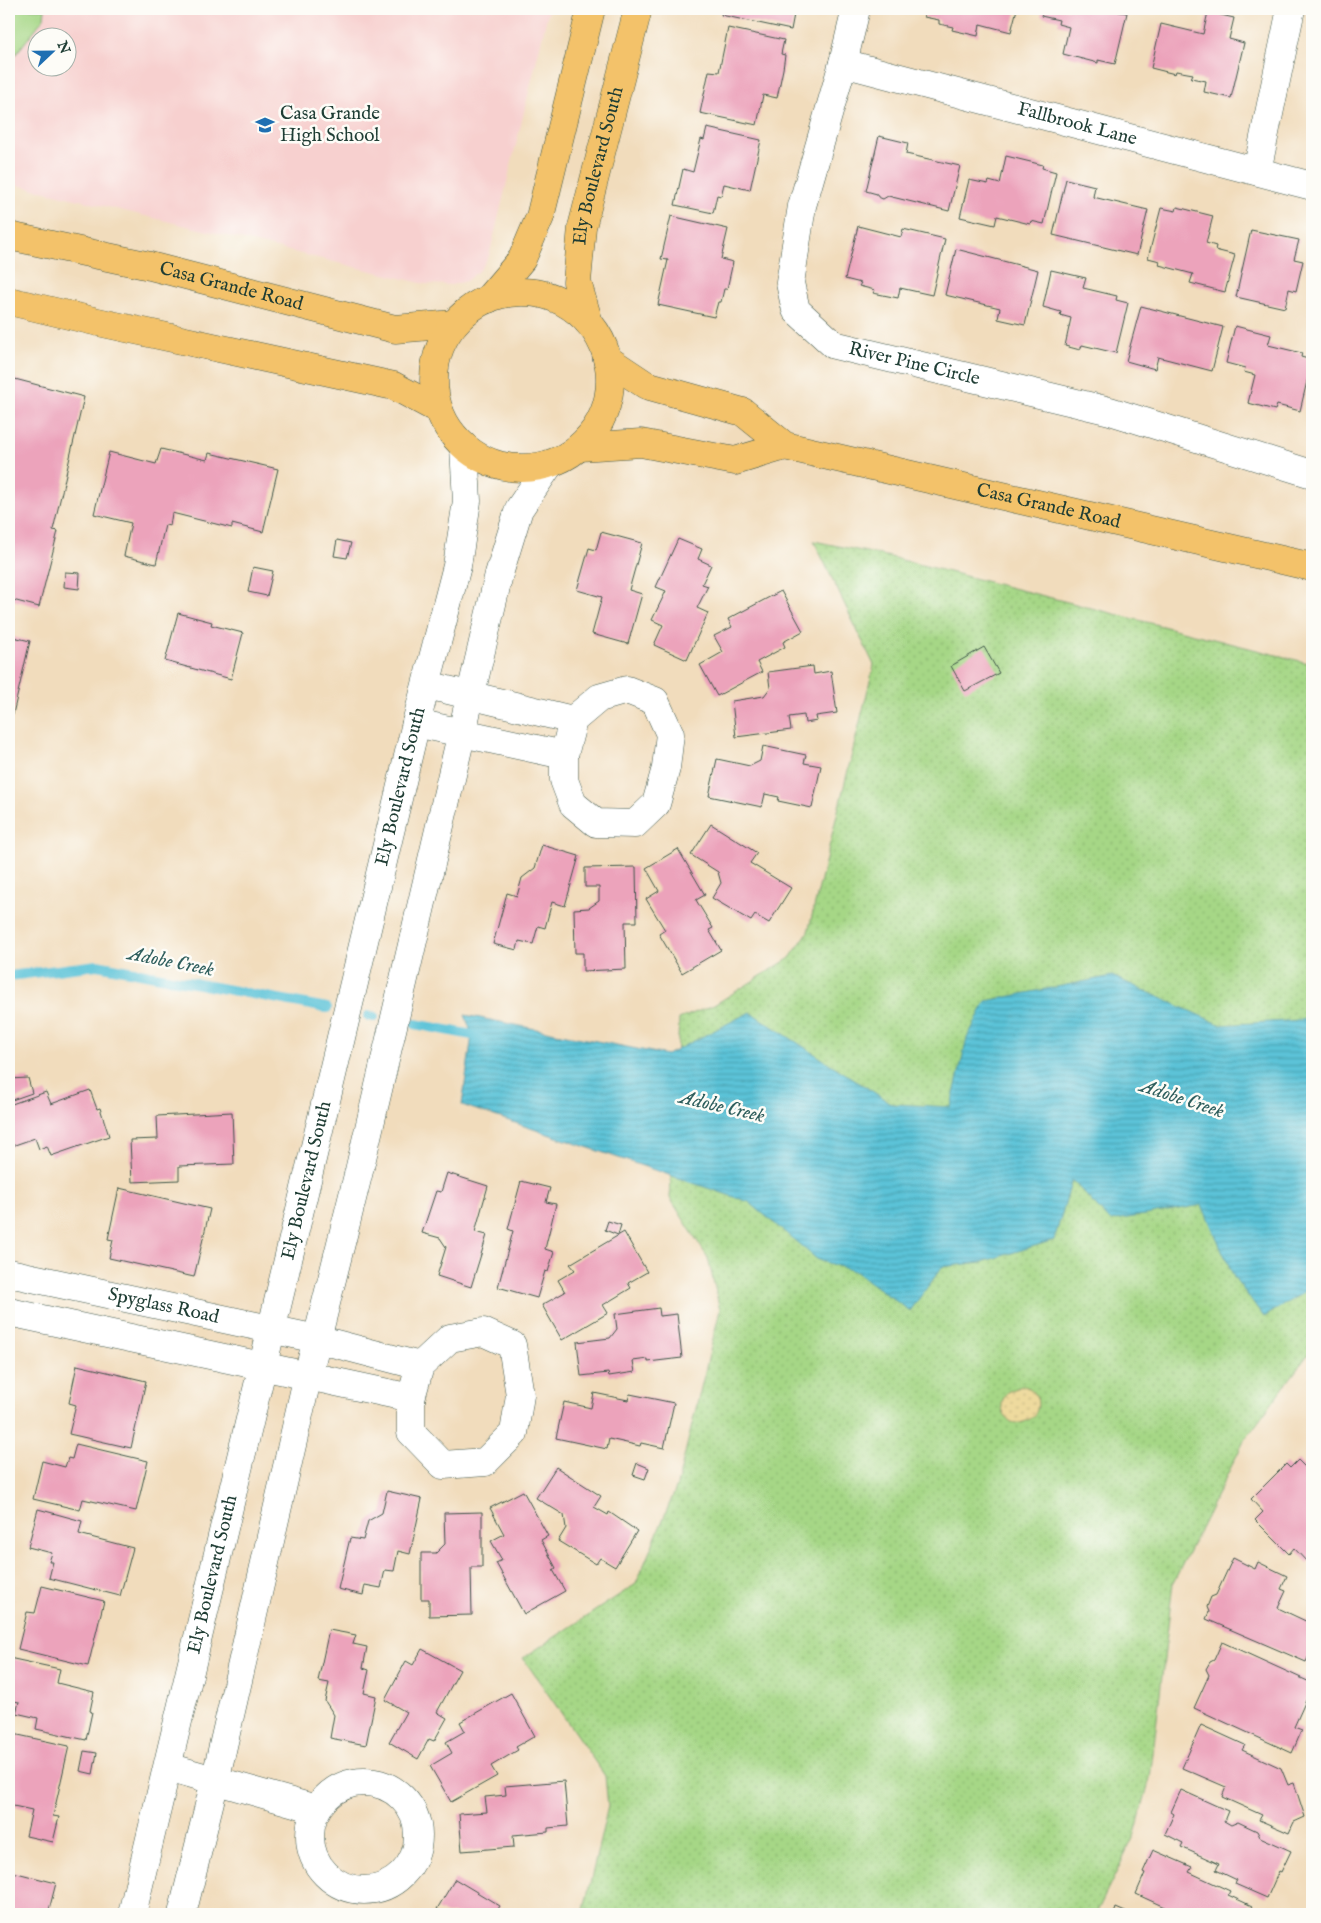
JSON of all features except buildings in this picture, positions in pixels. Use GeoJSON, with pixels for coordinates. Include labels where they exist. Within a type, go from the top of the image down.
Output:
{"type":"FeatureCollection","features":[{"type":"Feature","properties":{"kind":"main road"},"geometry":{"type":"LineString","coordinates":[[488,299],[522,258],[540,217],[591,9]]}},
{"type":"Feature","properties":{"kind":"main road","name":"Ely Boulevard South"},"geometry":{"type":"LineString","coordinates":[[589,324],[577,282],[582,227],[638,9]]}},
{"type":"Feature","properties":{"kind":"main road","name":"Casa Grande Road"},"geometry":{"type":"LineString","coordinates":[[9,236],[150,266],[395,329],[454,324]]}},
{"type":"Feature","properties":{"kind":"main road"},"geometry":{"type":"LineString","coordinates":[[514,292],[542,294],[568,305],[589,324],[600,340],[607,359],[610,383],[606,406],[596,428],[580,447],[566,457],[549,465],[520,469],[490,463],[464,447],[449,430],[438,410],[433,380],[439,350],[454,324],[469,309],[488,299],[514,292]]}},
{"type":"Feature","properties":{"kind":"main road"},"geometry":{"type":"LineString","coordinates":[[9,301],[394,386],[438,410]]}},
{"type":"Feature","properties":{"kind":"main road","name":"Casa Grande Road"},"geometry":{"type":"LineString","coordinates":[[607,359],[646,384],[744,412],[785,446],[1312,567]]}},
{"type":"Feature","properties":{"kind":"main road","name":"Casa Grande Road"},"geometry":{"type":"LineString","coordinates":[[580,447],[641,443],[736,461],[785,446]]}},
{"type":"Feature","properties":{"kind":"street","name":"River Pine Circle"},"geometry":{"type":"LineString","coordinates":[[856,9],[843,63],[802,206],[790,283],[796,310],[834,345],[1110,411],[1312,474]]}},
{"type":"Feature","properties":{"kind":"street"},"geometry":{"type":"LineString","coordinates":[[1257,171],[1291,9]]}},
{"type":"Feature","properties":{"kind":"street","name":"Fallbrook Lane"},"geometry":{"type":"LineString","coordinates":[[843,63],[1312,186]]}},
{"type":"Feature","properties":{"kind":"street","name":"Ely Boulevard South"},"geometry":{"type":"LineString","coordinates":[[132,1914],[416,723],[457,566],[467,501],[464,447]]}},
{"type":"Feature","properties":{"kind":"street"},"geometry":{"type":"LineString","coordinates":[[182,1914],[499,574],[519,509],[549,465]]}},
{"type":"Feature","properties":{"kind":"street"},"geometry":{"type":"LineString","coordinates":[[427,685],[573,720]]}},
{"type":"Feature","properties":{"kind":"street"},"geometry":{"type":"LineString","coordinates":[[627,690],[655,700],[670,734],[666,768],[656,804],[635,824],[596,823],[573,804],[564,780],[564,755],[573,720],[598,698],[627,690]]}},
{"type":"Feature","properties":{"kind":"street"},"geometry":{"type":"LineString","coordinates":[[416,723],[564,755]]}},
{"type":"Feature","properties":{"kind":"street","name":"Spyglass Road"},"geometry":{"type":"LineString","coordinates":[[9,1273],[317,1339],[420,1366]]}},
{"type":"Feature","properties":{"kind":"street","name":"Spyglass Road"},"geometry":{"type":"LineString","coordinates":[[9,1312],[411,1398]]}},
{"type":"Feature","properties":{"kind":"street"},"geometry":{"type":"LineString","coordinates":[[483,1332],[512,1344],[520,1395],[514,1433],[485,1462],[443,1465],[411,1432],[411,1398],[420,1366],[450,1338],[483,1332]]}},
{"type":"Feature","properties":{"kind":"street"},"geometry":{"type":"LineString","coordinates":[[168,1766],[316,1809]]}},
{"type":"Feature","properties":{"kind":"shaded area","name":"Casa Grande High School"},"geometry":{"type":"Polygon","coordinates":[[[9,9],[549,9],[489,256],[480,270],[466,281],[452,285],[425,284],[9,183],[9,9]]]}},
{"type":"Feature","properties":{"kind":"green space"},"geometry":{"type":"Polygon","coordinates":[[[9,9],[45,9],[44,18],[36,28],[28,28],[28,39],[9,63],[9,9]]]}},
{"type":"Feature","properties":{"kind":"green space"},"geometry":{"type":"Polygon","coordinates":[[[814,541],[890,557],[1312,664],[1312,1349],[1244,1441],[1173,1583],[1150,1778],[1135,1834],[1096,1914],[583,1914],[608,1806],[605,1776],[523,1658],[636,1584],[677,1486],[720,1310],[708,1258],[670,1198],[679,1019],[714,1005],[790,958],[808,932],[874,665],[814,541]]]}},
{"type":"Feature","properties":{"kind":"sand"},"geometry":{"type":"Polygon","coordinates":[[[1022,1386],[1028,1387],[1035,1394],[1038,1404],[1037,1410],[1028,1420],[1015,1424],[1004,1414],[1002,1401],[1007,1392],[1022,1386]]]}},
{"type":"Feature","properties":{"kind":"water"},"geometry":{"type":"Polygon","coordinates":[[[1112,976],[1221,1025],[1312,1018],[1312,1287],[1264,1317],[1234,1277],[1202,1205],[1110,1221],[1072,1180],[1054,1240],[982,1262],[942,1267],[910,1311],[854,1271],[818,1260],[749,1202],[462,1105],[472,1035],[465,1015],[667,1055],[750,1012],[892,1104],[951,1107],[967,1038],[986,1001],[1112,976]]]}},
{"type":"Feature","properties":{"kind":"waterway","name":"Adobe Creek"},"geometry":{"type":"LineString","coordinates":[[9,976],[97,965],[327,1008]]}},
{"type":"Feature","properties":{"kind":"waterway","name":"Adobe Creek"},"geometry":{"type":"LineString","coordinates":[[368,1016],[374,1017]]}},
{"type":"Feature","properties":{"kind":"waterway","name":"Adobe Creek"},"geometry":{"type":"LineString","coordinates":[[415,1024],[472,1035],[484,1041]]}},
{"type":"Feature","properties":{"kind":"place","name":"Casa Grande High School"},"geometry":{"type":"Point","coordinates":[265,125]}}]}
